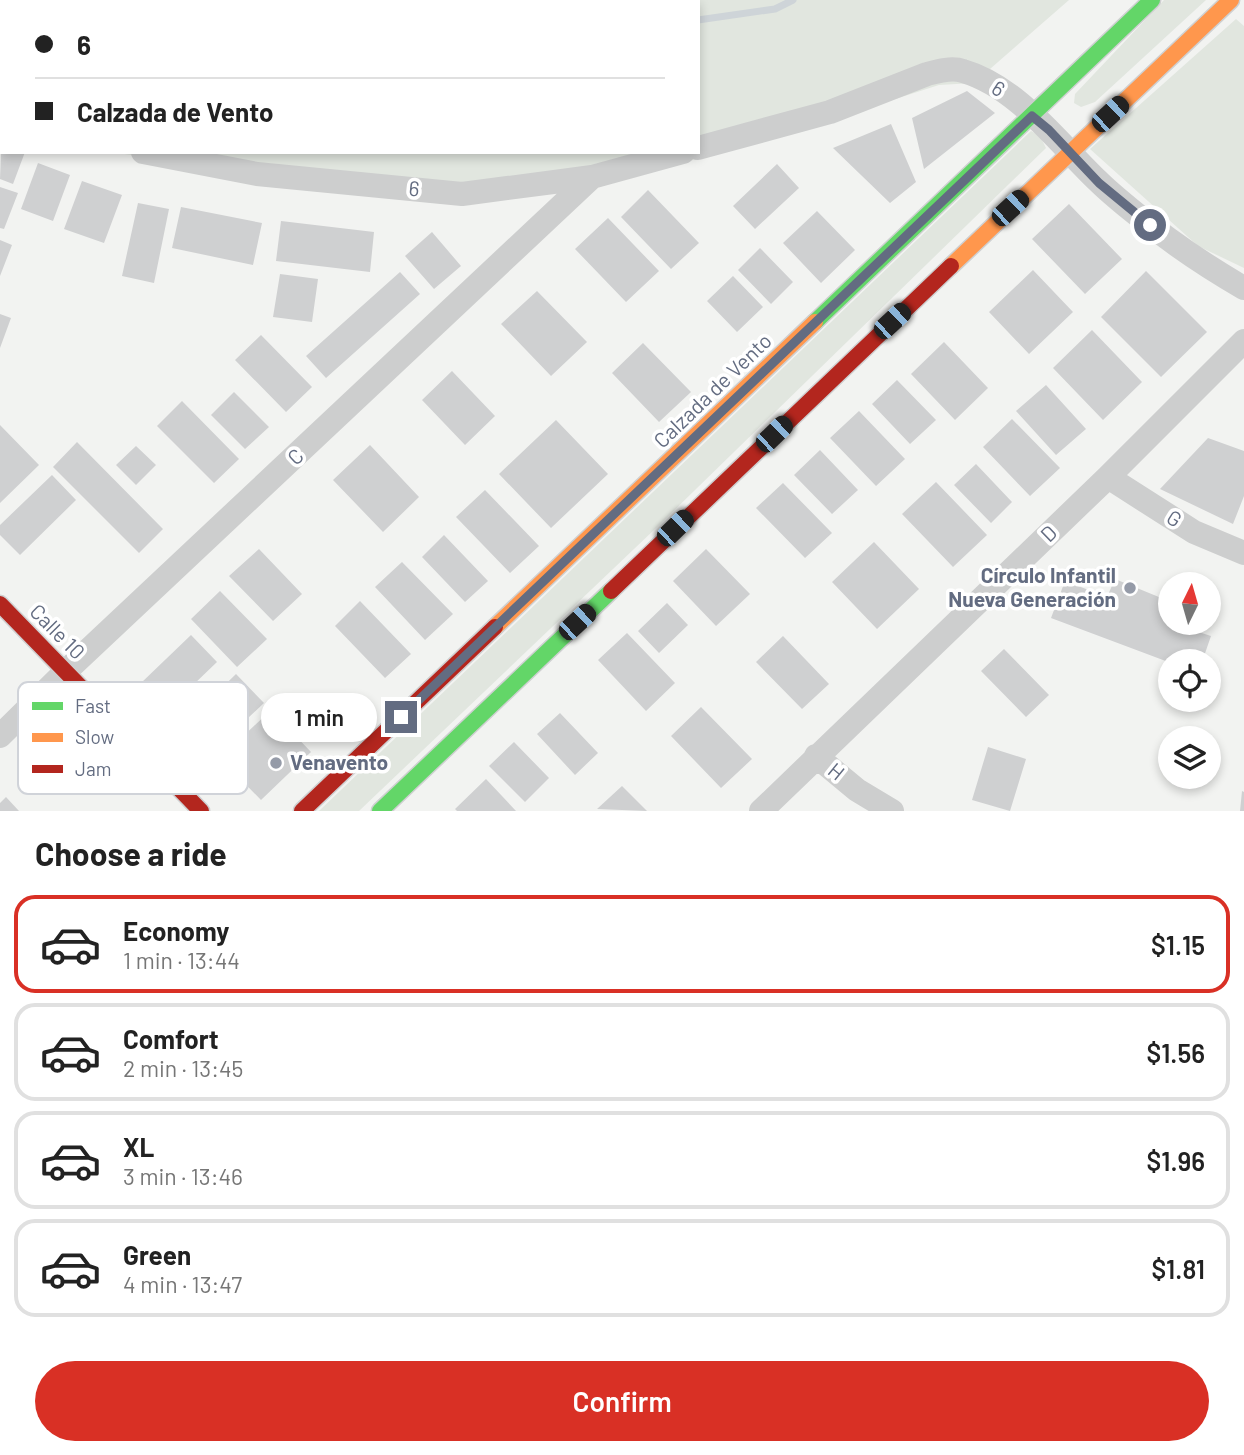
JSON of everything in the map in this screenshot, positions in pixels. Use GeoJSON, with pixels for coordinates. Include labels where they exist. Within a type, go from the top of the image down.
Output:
{"type":"FeatureCollection","features":[{"type":"Feature","properties":{"kind":"main road","name":"Calzada de Vento"},"geometry":{"type":"LineString","coordinates":[[302,811],[1152,0]]}},
{"type":"Feature","properties":{"kind":"main road"},"geometry":{"type":"LineString","coordinates":[[380,811],[1231,0]]}},
{"type":"Feature","properties":{"kind":"main road","name":"Calle 10"},"geometry":{"type":"LineString","coordinates":[[0,604],[78,682]]}},
{"type":"Feature","properties":{"kind":"main road","name":"Calle 10"},"geometry":{"type":"LineString","coordinates":[[185,794],[201,811]]}},
{"type":"Feature","properties":{"kind":"street","name":"6"},"geometry":{"type":"LineString","coordinates":[[700,147],[830,112],[927,74],[943,70],[961,70],[994,85],[1032,116],[1070,151],[1099,183],[1168,240],[1244,288]]}},
{"type":"Feature","properties":{"kind":"street","name":"6"},"geometry":{"type":"LineString","coordinates":[[153,154],[257,174],[462,194],[592,177],[676,154]]}},
{"type":"Feature","properties":{"kind":"street","name":"C"},"geometry":{"type":"LineString","coordinates":[[56,682],[592,177]]}},
{"type":"Feature","properties":{"kind":"street","name":"D"},"geometry":{"type":"LineString","coordinates":[[761,811],[1108,477],[1244,341]]}},
{"type":"Feature","properties":{"kind":"street","name":"G"},"geometry":{"type":"LineString","coordinates":[[1108,477],[1194,531],[1244,553]]}},
{"type":"Feature","properties":{"kind":"street","name":"C"},"geometry":{"type":"LineString","coordinates":[[0,736],[18,719]]}},
{"type":"Feature","properties":{"kind":"street","name":"H"},"geometry":{"type":"LineString","coordinates":[[816,756],[858,790],[892,811]]}},
{"type":"Feature","properties":{"kind":"shaded area"},"geometry":{"type":"Polygon","coordinates":[[[700,0],[1069,0],[974,83],[939,85],[814,125],[581,192],[362,192],[124,154],[700,154],[700,0]]]}},
{"type":"Feature","properties":{"kind":"shaded area"},"geometry":{"type":"Polygon","coordinates":[[[1164,0],[1206,0],[1095,102],[1081,107],[1074,103],[1075,94],[1164,0]]]}},
{"type":"Feature","properties":{"kind":"shaded area"},"geometry":{"type":"Polygon","coordinates":[[[1236,19],[1244,26],[1244,268],[1198,246],[1090,149],[1236,19]]]}},
{"type":"Feature","properties":{"kind":"shaded area"},"geometry":{"type":"Polygon","coordinates":[[[1031,131],[1040,136],[1046,148],[655,529],[359,811],[319,811],[1031,131]]]}},
{"type":"Feature","properties":{"kind":"building"},"geometry":{"type":"Polygon","coordinates":[[[967,91],[995,113],[924,169],[912,118],[967,91]]]}},
{"type":"Feature","properties":{"kind":"building"},"geometry":{"type":"Polygon","coordinates":[[[891,124],[916,182],[890,203],[833,148],[891,124]]]}},
{"type":"Feature","properties":{"kind":"building"},"geometry":{"type":"Polygon","coordinates":[[[1,154],[24,154],[13,184],[0,179],[1,154]]]}},
{"type":"Feature","properties":{"kind":"building"},"geometry":{"type":"Polygon","coordinates":[[[38,163],[70,175],[53,221],[21,209],[38,163]]]}},
{"type":"Feature","properties":{"kind":"building"},"geometry":{"type":"Polygon","coordinates":[[[777,164],[799,188],[755,229],[733,206],[777,164]]]}},
{"type":"Feature","properties":{"kind":"building"},"geometry":{"type":"Polygon","coordinates":[[[82,181],[122,195],[104,243],[64,229],[82,181]]]}},
{"type":"Feature","properties":{"kind":"building"},"geometry":{"type":"Polygon","coordinates":[[[0,187],[18,193],[4,229],[0,228],[0,187]]]}},
{"type":"Feature","properties":{"kind":"building"},"geometry":{"type":"Polygon","coordinates":[[[648,190],[699,243],[671,269],[621,217],[648,190]]]}},
{"type":"Feature","properties":{"kind":"building"},"geometry":{"type":"Polygon","coordinates":[[[138,203],[169,209],[154,283],[122,276],[138,203]]]}},
{"type":"Feature","properties":{"kind":"building"},"geometry":{"type":"Polygon","coordinates":[[[1069,204],[1122,259],[1085,294],[1032,239],[1069,204]]]}},
{"type":"Feature","properties":{"kind":"building"},"geometry":{"type":"Polygon","coordinates":[[[181,207],[262,223],[253,265],[172,248],[181,207]]]}},
{"type":"Feature","properties":{"kind":"building"},"geometry":{"type":"Polygon","coordinates":[[[817,211],[855,250],[821,283],[783,243],[817,211]]]}},
{"type":"Feature","properties":{"kind":"building"},"geometry":{"type":"Polygon","coordinates":[[[608,218],[659,271],[626,302],[575,249],[608,218]]]}},
{"type":"Feature","properties":{"kind":"building"},"geometry":{"type":"Polygon","coordinates":[[[281,221],[374,232],[370,272],[276,261],[281,221]]]}},
{"type":"Feature","properties":{"kind":"building"},"geometry":{"type":"Polygon","coordinates":[[[432,232],[461,266],[434,289],[405,256],[432,232]]]}},
{"type":"Feature","properties":{"kind":"building"},"geometry":{"type":"Polygon","coordinates":[[[0,240],[12,245],[0,276],[0,240]]]}},
{"type":"Feature","properties":{"kind":"building"},"geometry":{"type":"Polygon","coordinates":[[[760,248],[793,282],[771,304],[738,270],[760,248]]]}},
{"type":"Feature","properties":{"kind":"building"},"geometry":{"type":"Polygon","coordinates":[[[1033,270],[1073,312],[1029,354],[989,312],[1033,270]]]}},
{"type":"Feature","properties":{"kind":"building"},"geometry":{"type":"Polygon","coordinates":[[[1146,271],[1207,332],[1161,377],[1101,317],[1146,271]]]}},
{"type":"Feature","properties":{"kind":"building"},"geometry":{"type":"Polygon","coordinates":[[[400,272],[420,294],[326,378],[306,356],[400,272]]]}},
{"type":"Feature","properties":{"kind":"building"},"geometry":{"type":"Polygon","coordinates":[[[280,274],[318,279],[312,322],[273,317],[280,274]]]}},
{"type":"Feature","properties":{"kind":"building"},"geometry":{"type":"Polygon","coordinates":[[[733,276],[763,307],[737,332],[707,301],[733,276]]]}},
{"type":"Feature","properties":{"kind":"building"},"geometry":{"type":"Polygon","coordinates":[[[537,291],[587,342],[551,376],[501,324],[537,291]]]}},
{"type":"Feature","properties":{"kind":"building"},"geometry":{"type":"Polygon","coordinates":[[[0,314],[11,318],[0,348],[0,314]]]}},
{"type":"Feature","properties":{"kind":"building"},"geometry":{"type":"Polygon","coordinates":[[[1092,330],[1142,382],[1103,420],[1053,368],[1092,330]]]}},
{"type":"Feature","properties":{"kind":"building"},"geometry":{"type":"Polygon","coordinates":[[[261,335],[312,387],[286,412],[235,360],[261,335]]]}},
{"type":"Feature","properties":{"kind":"building"},"geometry":{"type":"Polygon","coordinates":[[[944,342],[988,388],[955,420],[911,374],[944,342]]]}},
{"type":"Feature","properties":{"kind":"building"},"geometry":{"type":"Polygon","coordinates":[[[643,343],[691,392],[659,422],[612,373],[643,343]]]}},
{"type":"Feature","properties":{"kind":"building"},"geometry":{"type":"Polygon","coordinates":[[[452,371],[495,416],[465,445],[422,400],[452,371]]]}},
{"type":"Feature","properties":{"kind":"building"},"geometry":{"type":"Polygon","coordinates":[[[897,380],[936,420],[910,444],[872,404],[897,380]]]}},
{"type":"Feature","properties":{"kind":"building"},"geometry":{"type":"Polygon","coordinates":[[[1046,385],[1086,429],[1056,455],[1016,411],[1046,385]]]}},
{"type":"Feature","properties":{"kind":"building"},"geometry":{"type":"Polygon","coordinates":[[[234,392],[269,427],[245,449],[211,415],[234,392]]]}},
{"type":"Feature","properties":{"kind":"building"},"geometry":{"type":"Polygon","coordinates":[[[182,401],[239,459],[214,483],[157,426],[182,401]]]}},
{"type":"Feature","properties":{"kind":"building"},"geometry":{"type":"Polygon","coordinates":[[[859,411],[905,459],[876,486],[830,438],[859,411]]]}},
{"type":"Feature","properties":{"kind":"building"},"geometry":{"type":"Polygon","coordinates":[[[1012,419],[1060,468],[1030,496],[983,447],[1012,419]]]}},
{"type":"Feature","properties":{"kind":"building"},"geometry":{"type":"Polygon","coordinates":[[[556,420],[608,474],[551,528],[499,474],[556,420]]]}},
{"type":"Feature","properties":{"kind":"building"},"geometry":{"type":"Polygon","coordinates":[[[0,425],[39,465],[0,503],[0,425]]]}},
{"type":"Feature","properties":{"kind":"building"},"geometry":{"type":"Polygon","coordinates":[[[1208,438],[1244,451],[1244,496],[1233,524],[1160,489],[1208,438]]]}},
{"type":"Feature","properties":{"kind":"building"},"geometry":{"type":"Polygon","coordinates":[[[77,442],[163,529],[139,553],[53,467],[77,442]]]}},
{"type":"Feature","properties":{"kind":"building"},"geometry":{"type":"Polygon","coordinates":[[[370,445],[419,497],[383,532],[333,480],[370,445]]]}},
{"type":"Feature","properties":{"kind":"building"},"geometry":{"type":"Polygon","coordinates":[[[136,446],[156,465],[136,485],[116,465],[136,446]]]}},
{"type":"Feature","properties":{"kind":"building"},"geometry":{"type":"Polygon","coordinates":[[[820,450],[858,490],[832,514],[794,475],[820,450]]]}},
{"type":"Feature","properties":{"kind":"building"},"geometry":{"type":"Polygon","coordinates":[[[976,464],[1012,502],[991,523],[954,485],[976,464]]]}},
{"type":"Feature","properties":{"kind":"building"},"geometry":{"type":"Polygon","coordinates":[[[52,475],[76,500],[20,555],[0,535],[0,525],[52,475]]]}},
{"type":"Feature","properties":{"kind":"building"},"geometry":{"type":"Polygon","coordinates":[[[936,482],[987,535],[953,567],[902,514],[936,482]]]}},
{"type":"Feature","properties":{"kind":"building"},"geometry":{"type":"Polygon","coordinates":[[[783,483],[832,533],[805,558],[756,508],[783,483]]]}},
{"type":"Feature","properties":{"kind":"building"},"geometry":{"type":"Polygon","coordinates":[[[485,490],[539,546],[510,573],[456,517],[485,490]]]}},
{"type":"Feature","properties":{"kind":"building"},"geometry":{"type":"Polygon","coordinates":[[[444,535],[488,581],[465,602],[422,557],[444,535]]]}},
{"type":"Feature","properties":{"kind":"building"},"geometry":{"type":"Polygon","coordinates":[[[874,542],[919,589],[877,629],[832,582],[874,542]]]}},
{"type":"Feature","properties":{"kind":"building"},"geometry":{"type":"Polygon","coordinates":[[[259,549],[302,594],[273,621],[229,576],[259,549]]]}},
{"type":"Feature","properties":{"kind":"building"},"geometry":{"type":"Polygon","coordinates":[[[706,549],[750,594],[716,626],[673,581],[706,549]]]}},
{"type":"Feature","properties":{"kind":"building"},"geometry":{"type":"Polygon","coordinates":[[[402,562],[453,614],[425,640],[375,587],[402,562]]]}},
{"type":"Feature","properties":{"kind":"building"},"geometry":{"type":"Polygon","coordinates":[[[1115,579],[1158,597],[1158,635],[1208,635],[1211,636],[1206,649],[1158,649],[1158,658],[1051,618],[1065,581],[1107,597],[1115,579]]]}},
{"type":"Feature","properties":{"kind":"building"},"geometry":{"type":"Polygon","coordinates":[[[220,591],[267,639],[237,667],[191,619],[220,591]]]}},
{"type":"Feature","properties":{"kind":"building"},"geometry":{"type":"Polygon","coordinates":[[[360,601],[411,654],[385,678],[335,626],[360,601]]]}},
{"type":"Feature","properties":{"kind":"building"},"geometry":{"type":"Polygon","coordinates":[[[667,603],[688,625],[659,653],[638,631],[667,603]]]}},
{"type":"Feature","properties":{"kind":"building"},"geometry":{"type":"Polygon","coordinates":[[[627,633],[675,683],[646,711],[598,660],[627,633]]]}},
{"type":"Feature","properties":{"kind":"building"},"geometry":{"type":"Polygon","coordinates":[[[191,635],[217,662],[196,682],[142,682],[191,635]]]}},
{"type":"Feature","properties":{"kind":"building"},"geometry":{"type":"Polygon","coordinates":[[[783,636],[829,684],[802,709],[756,662],[783,636]]]}},
{"type":"Feature","properties":{"kind":"building"},"geometry":{"type":"Polygon","coordinates":[[[1004,649],[1049,695],[1026,717],[981,671],[1004,649]]]}},
{"type":"Feature","properties":{"kind":"building"},"geometry":{"type":"Polygon","coordinates":[[[236,674],[244,682],[228,682],[236,674]]]}},
{"type":"Feature","properties":{"kind":"building"},"geometry":{"type":"Polygon","coordinates":[[[248,686],[264,703],[248,718],[248,686]]]}},
{"type":"Feature","properties":{"kind":"building"},"geometry":{"type":"Polygon","coordinates":[[[701,707],[752,759],[721,788],[671,736],[701,707]]]}},
{"type":"Feature","properties":{"kind":"building"},"geometry":{"type":"Polygon","coordinates":[[[271,710],[311,752],[261,800],[248,787],[248,732],[271,710]]]}},
{"type":"Feature","properties":{"kind":"building"},"geometry":{"type":"Polygon","coordinates":[[[560,713],[598,753],[575,775],[537,734],[560,713]]]}},
{"type":"Feature","properties":{"kind":"building"},"geometry":{"type":"Polygon","coordinates":[[[514,742],[549,778],[525,802],[489,766],[514,742]]]}},
{"type":"Feature","properties":{"kind":"building"},"geometry":{"type":"Polygon","coordinates":[[[988,747],[1026,759],[1010,811],[972,800],[988,747]]]}},
{"type":"Feature","properties":{"kind":"building"},"geometry":{"type":"Polygon","coordinates":[[[486,779],[516,811],[455,809],[486,779]]]}},
{"type":"Feature","properties":{"kind":"building"},"geometry":{"type":"Polygon","coordinates":[[[622,786],[647,811],[597,809],[622,786]]]}},
{"type":"Feature","properties":{"kind":"building"},"geometry":{"type":"Polygon","coordinates":[[[1242,791],[1244,811],[1240,811],[1242,791]]]}},
{"type":"Feature","properties":{"kind":"building"},"geometry":{"type":"Polygon","coordinates":[[[6,797],[19,811],[0,811],[0,803],[6,797]]]}},
{"type":"Feature","properties":{"kind":"waterway"},"geometry":{"type":"LineString","coordinates":[[700,20],[775,9],[793,0]]}},
{"type":"Feature","properties":{"kind":"traffic: fast"},"geometry":{"type":"LineString","coordinates":[[815,322],[1152,0]]}},
{"type":"Feature","properties":{"kind":"traffic: fast"},"geometry":{"type":"LineString","coordinates":[[380,811],[611,591]]}},
{"type":"Feature","properties":{"kind":"traffic: slow"},"geometry":{"type":"LineString","coordinates":[[951,266],[1231,0]]}},
{"type":"Feature","properties":{"kind":"traffic: slow"},"geometry":{"type":"LineString","coordinates":[[495,627],[815,322]]}},
{"type":"Feature","properties":{"kind":"traffic: jam"},"geometry":{"type":"LineString","coordinates":[[611,591],[951,266]]}},
{"type":"Feature","properties":{"kind":"traffic: jam"},"geometry":{"type":"LineString","coordinates":[[0,604],[76,682]]}},
{"type":"Feature","properties":{"kind":"traffic: jam"},"geometry":{"type":"LineString","coordinates":[[302,811],[495,627]]}},
{"type":"Feature","properties":{"kind":"traffic: jam"},"geometry":{"type":"LineString","coordinates":[[184,794],[201,811]]}},
{"type":"Feature","properties":{"kind":"place","name":"Círculo Infantil Nueva Generación"},"geometry":{"type":"Point","coordinates":[1130,588]}},
{"type":"Feature","properties":{"kind":"place","name":"Venavento"},"geometry":{"type":"Point","coordinates":[276,763]}},
{"type":"Feature","properties":{"kind":"route"},"geometry":{"type":"LineString","coordinates":[[401,717],[1032,116],[1049,130],[1099,183],[1150,225]]}}]}
